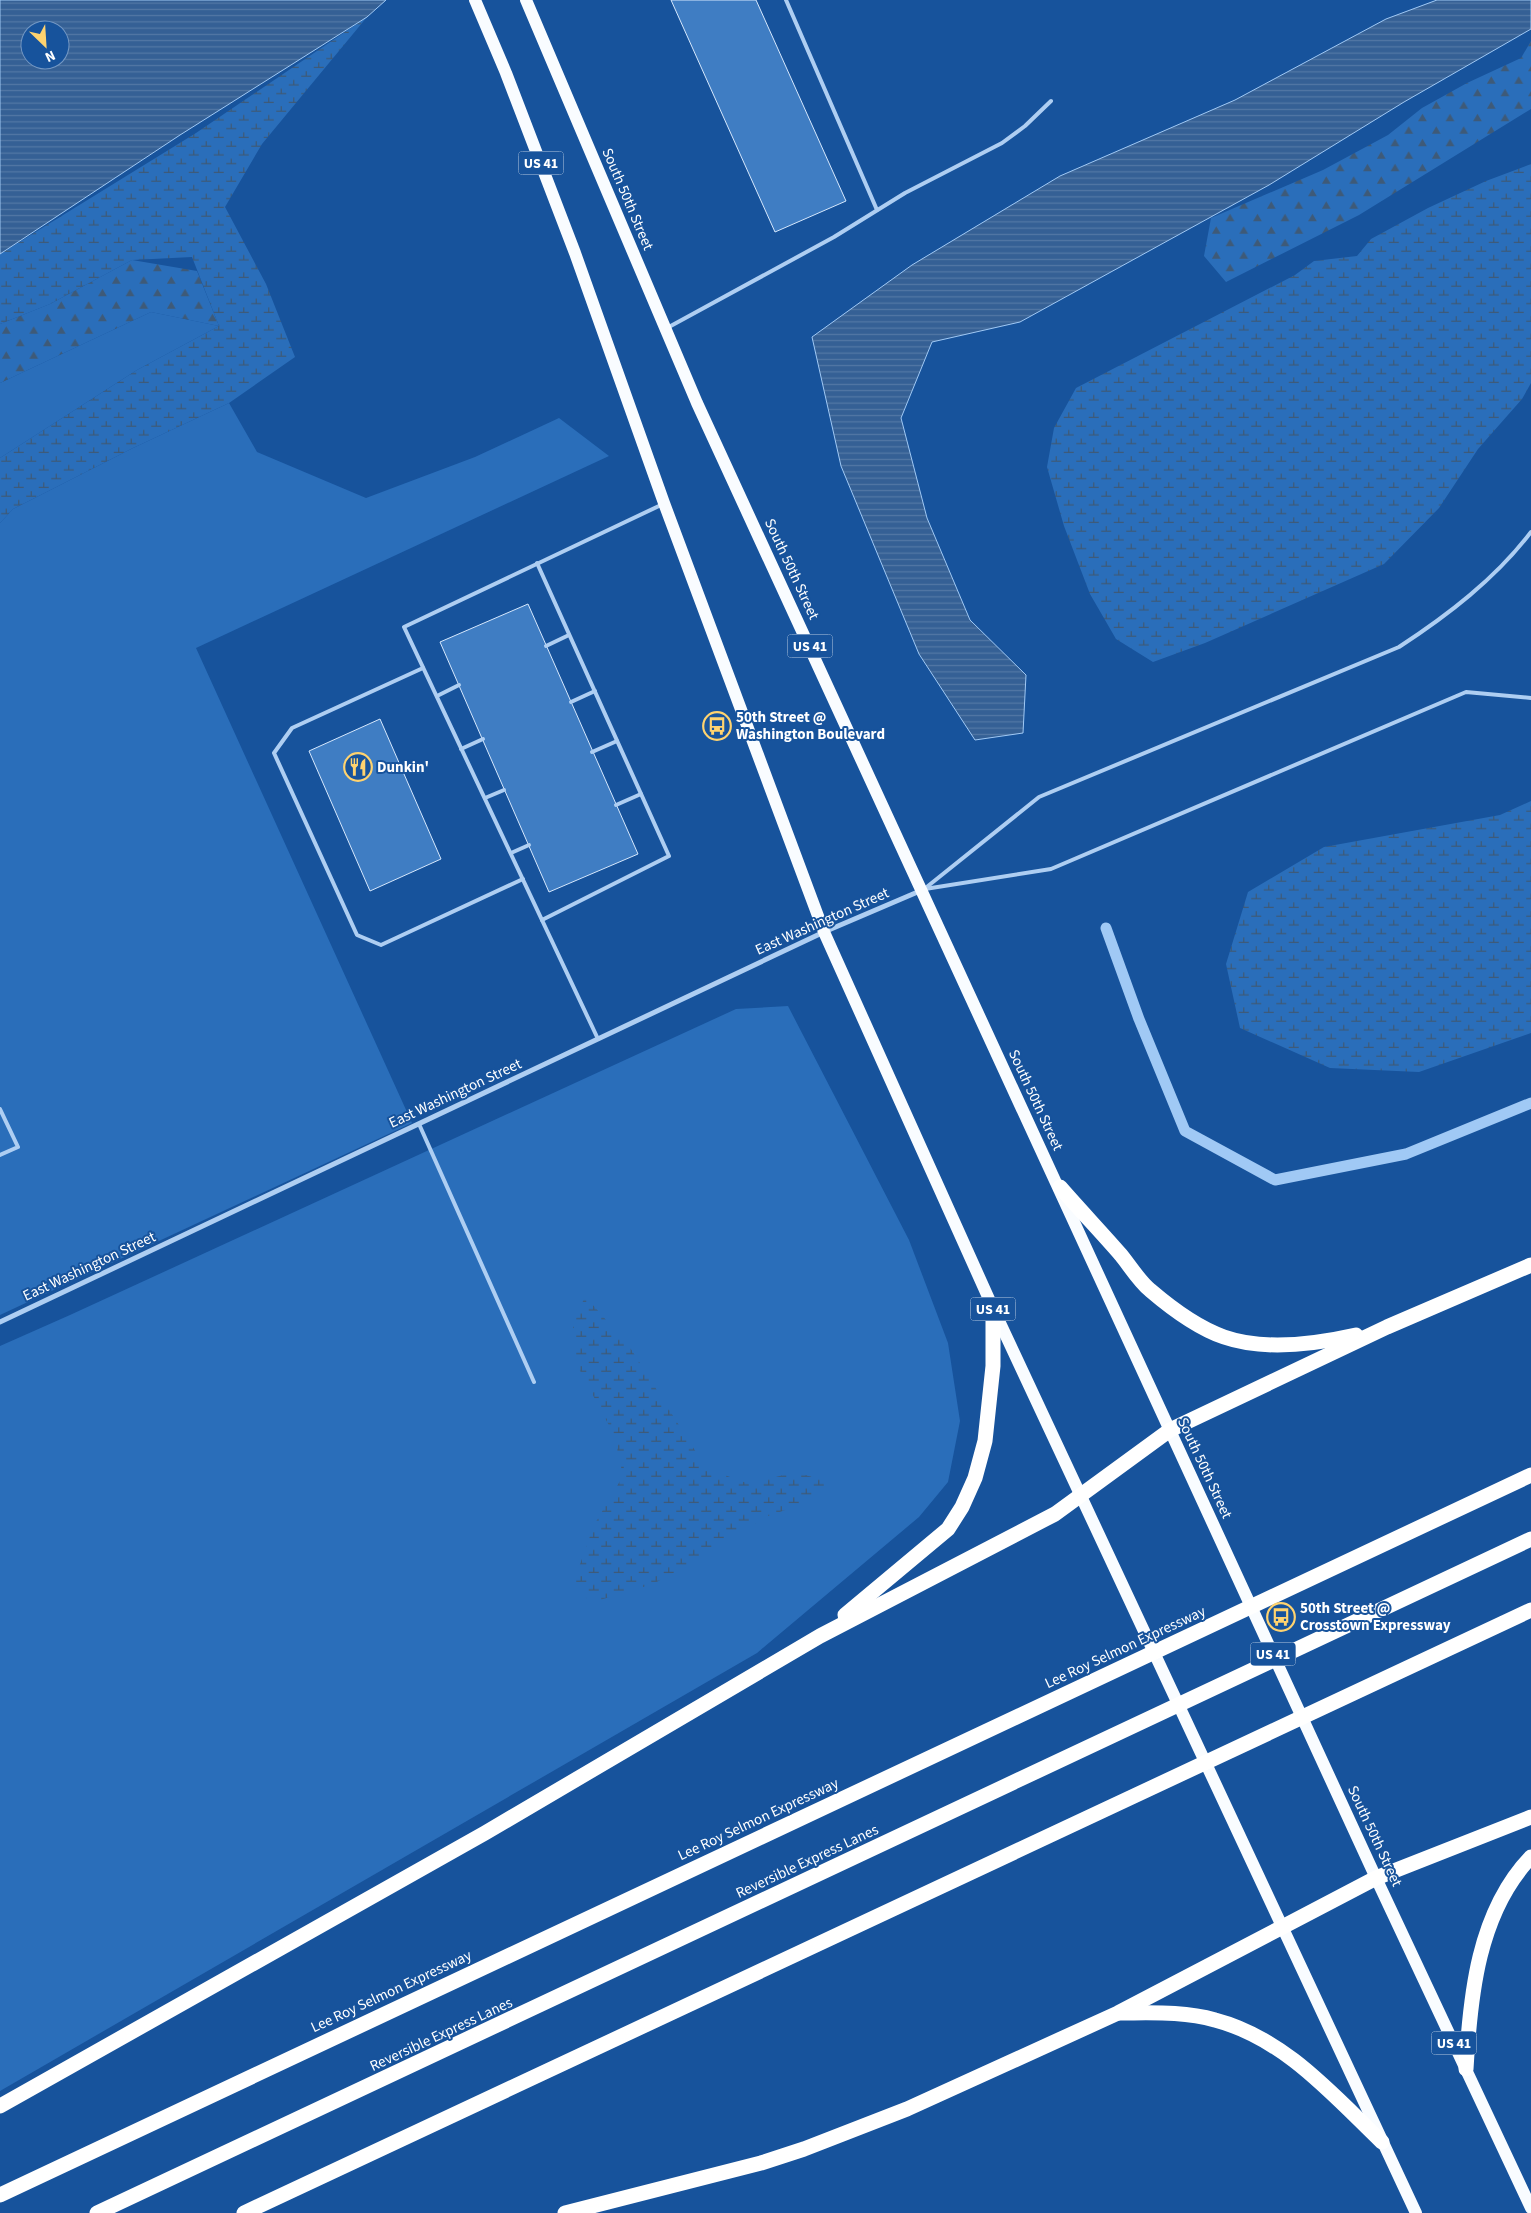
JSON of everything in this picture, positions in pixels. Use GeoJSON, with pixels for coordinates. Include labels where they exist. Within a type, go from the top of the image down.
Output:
{"type":"FeatureCollection","features":[{"type":"Feature","properties":{"kind":"highway"},"geometry":{"type":"LineString","coordinates":[[1060,1187],[1120,1254],[1148,1290],[1199,1324],[1224,1337],[1251,1342],[1309,1342],[1338,1339],[1387,1327]]}},
{"type":"Feature","properties":{"kind":"highway"},"geometry":{"type":"LineString","coordinates":[[0,2106],[485,1834],[820,1636],[1055,1514],[1170,1430],[1387,1327],[1531,1266]]}},
{"type":"Feature","properties":{"kind":"highway"},"geometry":{"type":"LineString","coordinates":[[820,1636],[948,1529],[962,1507],[975,1478],[985,1441],[993,1366],[993,1308]]}},
{"type":"Feature","properties":{"kind":"highway","name":"Lee Roy Selmon Expressway"},"geometry":{"type":"LineString","coordinates":[[0,2195],[1531,1475]]}},
{"type":"Feature","properties":{"kind":"highway","name":"Reversible Express Lanes"},"geometry":{"type":"LineString","coordinates":[[97,2213],[1531,1539]]}},
{"type":"Feature","properties":{"kind":"highway"},"geometry":{"type":"LineString","coordinates":[[244,2213],[1531,1610]]}},
{"type":"Feature","properties":{"kind":"highway"},"geometry":{"type":"LineString","coordinates":[[565,2213],[718,2175],[804,2149],[907,2109],[1118,2013],[1376,1878],[1531,1816]]}},
{"type":"Feature","properties":{"kind":"highway"},"geometry":{"type":"LineString","coordinates":[[1466,2068],[1470,2011],[1476,1972],[1486,1936],[1508,1887],[1531,1857]]}},
{"type":"Feature","properties":{"kind":"highway"},"geometry":{"type":"LineString","coordinates":[[1118,2013],[1174,2013],[1213,2019],[1240,2028],[1285,2052],[1382,2142]]}},
{"type":"Feature","properties":{"kind":"main road","name":"US 41"},"geometry":{"type":"LineString","coordinates":[[475,0],[506,73],[575,254],[664,504],[824,932],[993,1308],[1416,2213]]}},
{"type":"Feature","properties":{"kind":"main road","name":"South 50th Street"},"geometry":{"type":"LineString","coordinates":[[526,0],[702,412],[923,890],[1024,1116],[1060,1187],[1376,1878],[1531,2208]]}},
{"type":"Feature","properties":{"kind":"street","name":"East Washington Street"},"geometry":{"type":"LineString","coordinates":[[0,1322],[824,932],[923,890]]}},
{"type":"Feature","properties":{"kind":"lane"},"geometry":{"type":"LineString","coordinates":[[786,0],[877,210]]}},
{"type":"Feature","properties":{"kind":"lane"},"geometry":{"type":"LineString","coordinates":[[666,329],[834,237],[905,192],[1002,143],[1025,126],[1051,101]]}},
{"type":"Feature","properties":{"kind":"lane"},"geometry":{"type":"LineString","coordinates":[[598,1039],[404,627],[664,504]]}},
{"type":"Feature","properties":{"kind":"lane"},"geometry":{"type":"LineString","coordinates":[[923,890],[1039,797],[1399,647],[1442,619],[1481,586],[1531,532]]}},
{"type":"Feature","properties":{"kind":"lane"},"geometry":{"type":"LineString","coordinates":[[537,563],[668,856],[542,920]]}},
{"type":"Feature","properties":{"kind":"lane"},"geometry":{"type":"LineString","coordinates":[[546,646],[569,635]]}},
{"type":"Feature","properties":{"kind":"lane"},"geometry":{"type":"LineString","coordinates":[[423,668],[292,728],[274,753],[357,934],[380,945],[523,879]]}},
{"type":"Feature","properties":{"kind":"lane"},"geometry":{"type":"LineString","coordinates":[[437,696],[459,685]]}},
{"type":"Feature","properties":{"kind":"lane"},"geometry":{"type":"LineString","coordinates":[[571,702],[595,691]]}},
{"type":"Feature","properties":{"kind":"lane"},"geometry":{"type":"LineString","coordinates":[[923,890],[1051,869],[1466,692],[1531,698]]}},
{"type":"Feature","properties":{"kind":"lane"},"geometry":{"type":"LineString","coordinates":[[462,749],[482,739]]}},
{"type":"Feature","properties":{"kind":"lane"},"geometry":{"type":"LineString","coordinates":[[592,752],[617,741]]}},
{"type":"Feature","properties":{"kind":"lane"},"geometry":{"type":"LineString","coordinates":[[485,798],[504,790]]}},
{"type":"Feature","properties":{"kind":"lane"},"geometry":{"type":"LineString","coordinates":[[616,805],[641,794]]}},
{"type":"Feature","properties":{"kind":"lane"},"geometry":{"type":"LineString","coordinates":[[511,853],[529,845]]}},
{"type":"Feature","properties":{"kind":"lane"},"geometry":{"type":"LineString","coordinates":[[0,1109],[18,1147],[0,1155]]}},
{"type":"Feature","properties":{"kind":"lane"},"geometry":{"type":"LineString","coordinates":[[419,1124],[534,1382]]}},
{"type":"Feature","properties":{"kind":"green space"},"geometry":{"type":"Polygon","coordinates":[[[367,17],[262,144],[225,207],[266,284],[295,357],[229,403],[133,448],[13,509],[0,523],[0,458],[137,370],[219,326],[192,257],[132,260],[50,304],[0,324],[0,254],[196,133],[367,17]]]}},
{"type":"Feature","properties":{"kind":"green space"},"geometry":{"type":"Polygon","coordinates":[[[1531,41],[1531,109],[1359,215],[1226,282],[1204,256],[1211,218],[1323,170],[1388,135],[1422,108],[1467,83],[1521,58],[1531,41]]]}},
{"type":"Feature","properties":{"kind":"green space"},"geometry":{"type":"Polygon","coordinates":[[[1531,164],[1531,383],[1522,399],[1478,449],[1439,508],[1384,564],[1205,643],[1153,662],[1116,639],[1090,594],[1064,526],[1047,467],[1054,428],[1076,388],[1295,275],[1314,261],[1357,256],[1371,239],[1428,208],[1486,181],[1531,164]]]}},
{"type":"Feature","properties":{"kind":"green space"},"geometry":{"type":"Polygon","coordinates":[[[132,260],[197,271],[219,326],[151,312],[0,383],[0,324],[50,304],[132,260]]]}},
{"type":"Feature","properties":{"kind":"green space"},"geometry":{"type":"Polygon","coordinates":[[[151,312],[219,326],[137,370],[0,458],[0,383],[151,312]]]}},
{"type":"Feature","properties":{"kind":"green space"},"geometry":{"type":"Polygon","coordinates":[[[229,403],[257,452],[366,498],[475,457],[559,418],[609,456],[196,648],[412,1123],[0,1315],[0,523],[13,509],[133,448],[229,403]]]}},
{"type":"Feature","properties":{"kind":"green space"},"geometry":{"type":"Polygon","coordinates":[[[1531,801],[1531,1033],[1419,1072],[1330,1068],[1240,1028],[1226,964],[1248,892],[1324,847],[1500,815],[1531,801]]]}},
{"type":"Feature","properties":{"kind":"green space"},"geometry":{"type":"Polygon","coordinates":[[[788,1006],[909,1240],[948,1343],[960,1421],[948,1482],[919,1517],[757,1653],[0,2091],[0,1346],[736,1009],[788,1006]]]}},
{"type":"Feature","properties":{"kind":"green space"},"geometry":{"type":"Polygon","coordinates":[[[585,1296],[629,1346],[706,1468],[749,1484],[795,1472],[830,1482],[809,1502],[765,1517],[714,1551],[653,1584],[590,1603],[574,1581],[594,1525],[623,1476],[614,1435],[577,1365],[573,1326],[585,1296]]]}},
{"type":"Feature","properties":{"kind":"shaded area"},"geometry":{"type":"Polygon","coordinates":[[[0,0],[386,0],[367,17],[180,135],[0,254],[0,0]]]}},
{"type":"Feature","properties":{"kind":"shaded area"},"geometry":{"type":"Polygon","coordinates":[[[1437,0],[1531,0],[1531,29],[1404,102],[1269,185],[1020,322],[932,342],[901,418],[927,518],[970,620],[1026,675],[1023,733],[975,740],[919,654],[841,466],[812,337],[912,265],[1060,176],[1235,100],[1386,19],[1437,0]]]}},
{"type":"Feature","properties":{"kind":"building"},"geometry":{"type":"Polygon","coordinates":[[[671,0],[756,0],[846,201],[775,232],[671,0]]]}},
{"type":"Feature","properties":{"kind":"building"},"geometry":{"type":"Polygon","coordinates":[[[528,604],[638,854],[549,892],[440,642],[528,604]]]}},
{"type":"Feature","properties":{"kind":"building"},"geometry":{"type":"Polygon","coordinates":[[[380,719],[441,859],[370,891],[309,751],[380,719]]]}},
{"type":"Feature","properties":{"kind":"waterway"},"geometry":{"type":"LineString","coordinates":[[1106,928],[1139,1019],[1185,1131],[1275,1180],[1406,1154],[1531,1103]]}},
{"type":"Feature","properties":{"kind":"place","name":"50th Street @ Washington Boulevard"},"geometry":{"type":"Point","coordinates":[717,726]}},
{"type":"Feature","properties":{"kind":"place","name":"Dunkin'"},"geometry":{"type":"Point","coordinates":[358,767]}},
{"type":"Feature","properties":{"kind":"place","name":"50th Street @ Crosstown Expressway"},"geometry":{"type":"Point","coordinates":[1281,1617]}}]}
